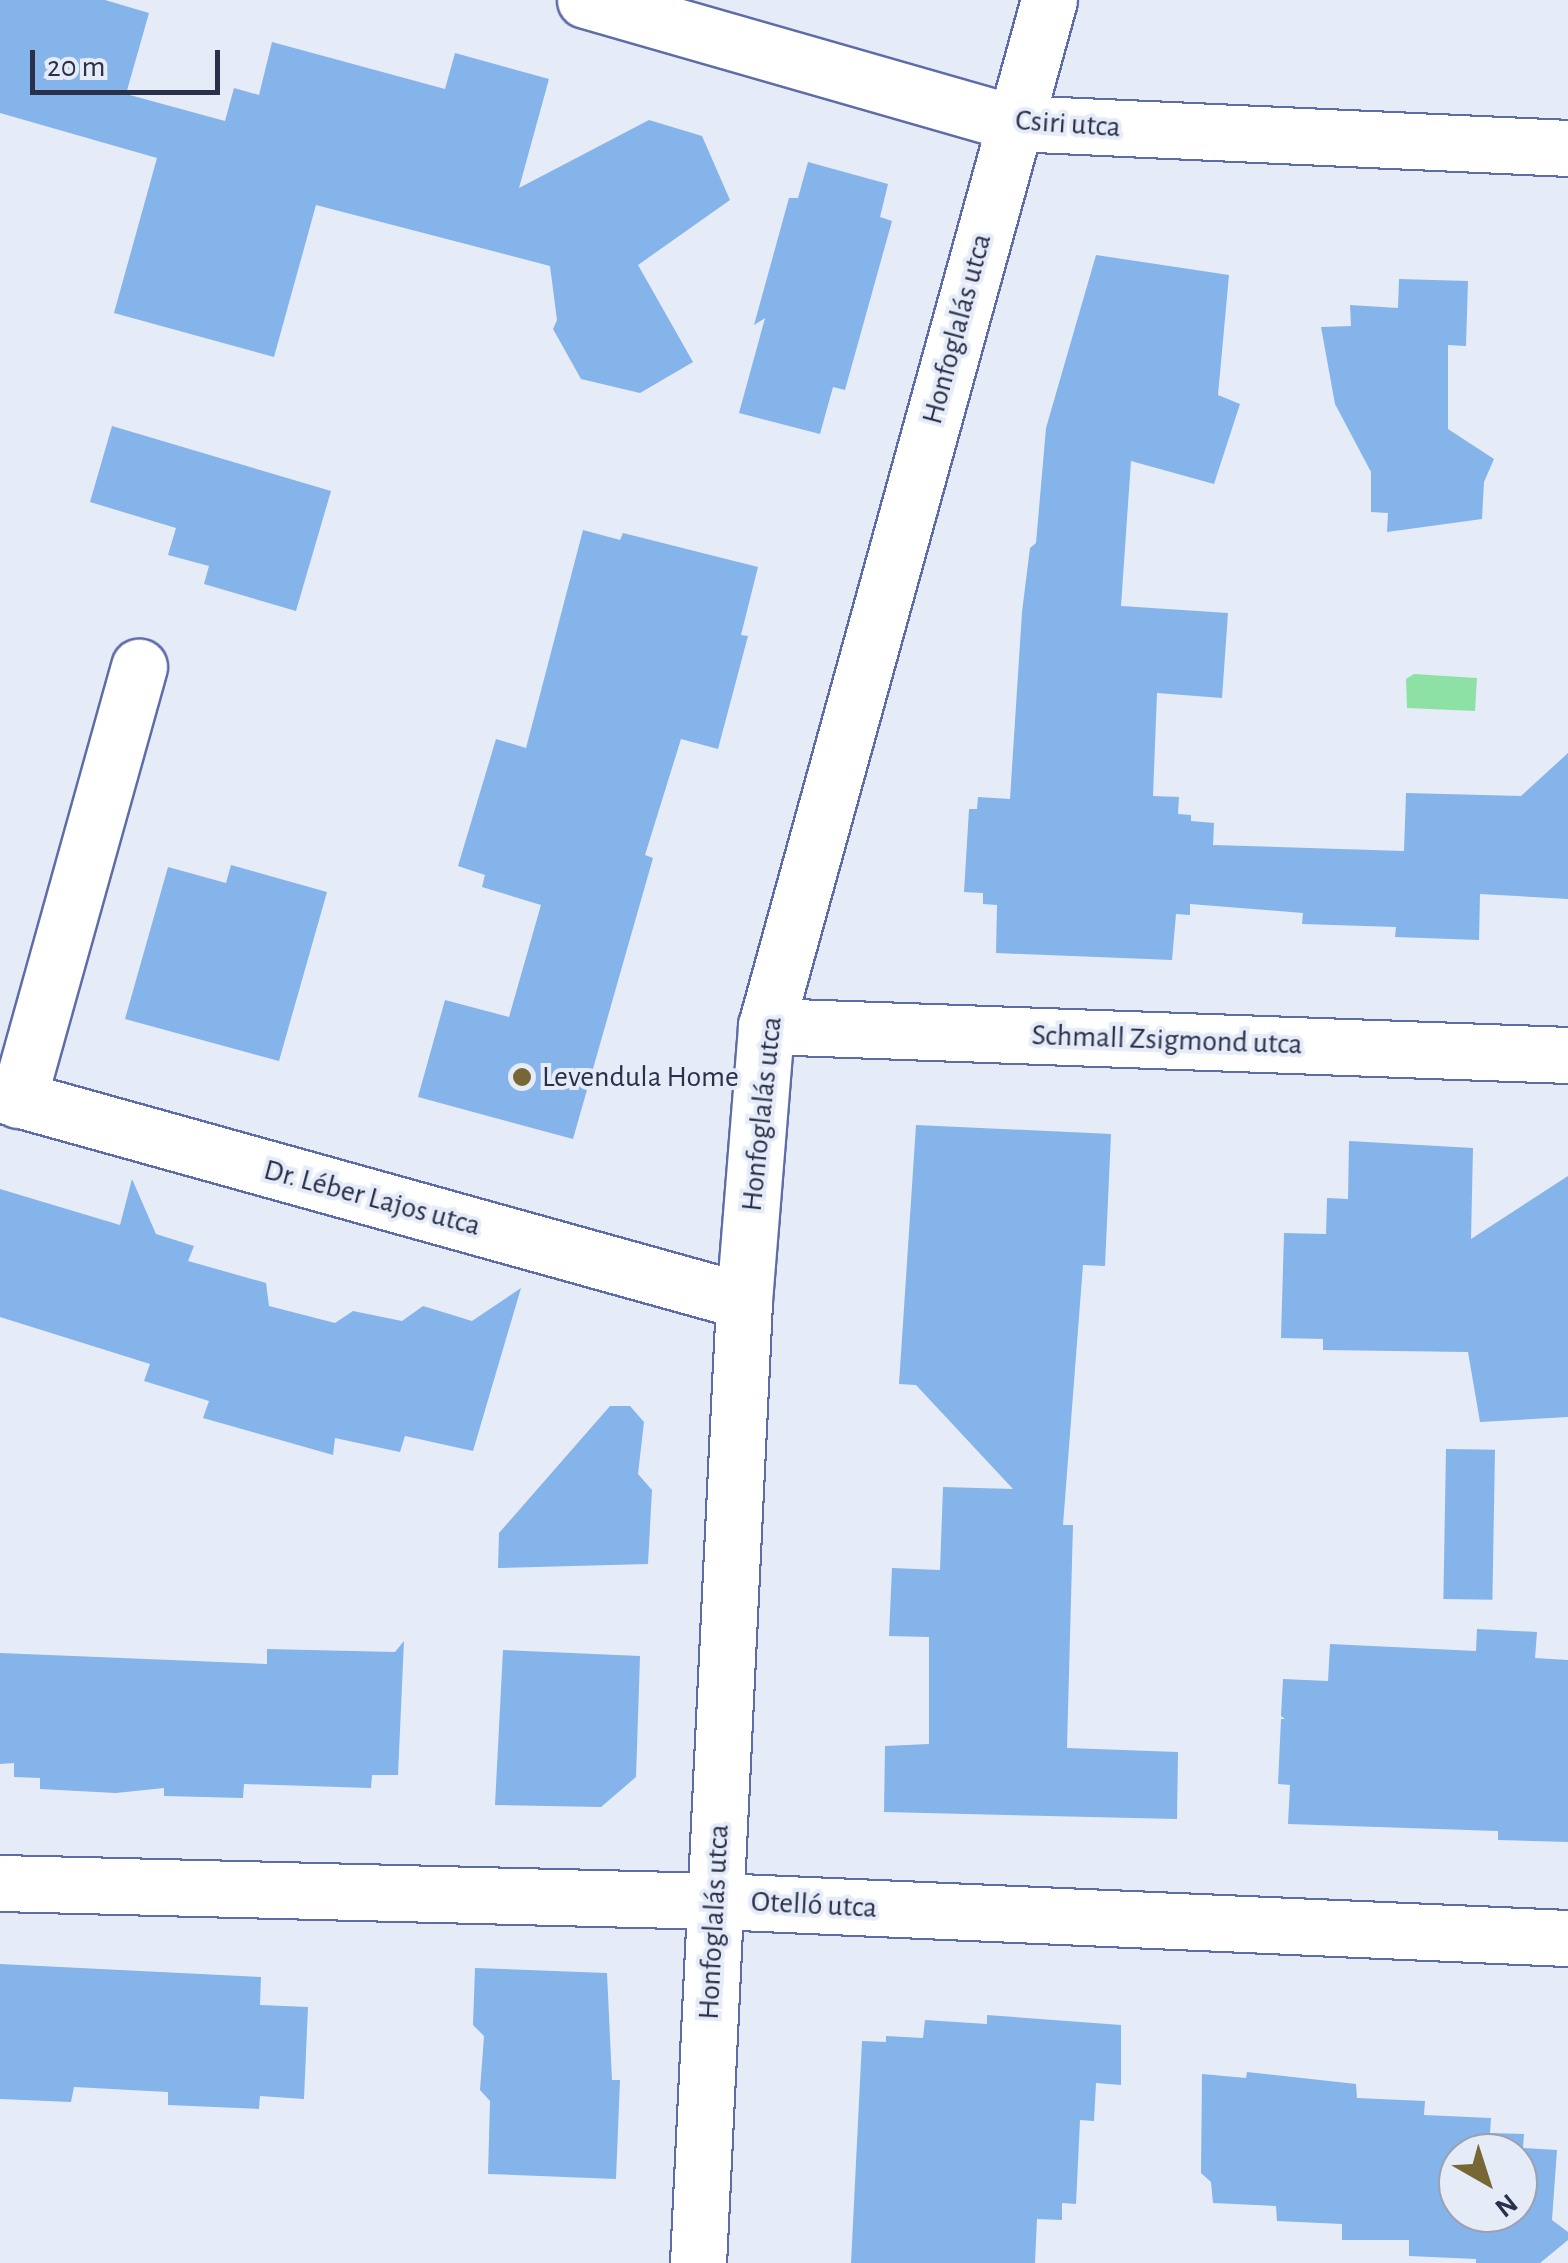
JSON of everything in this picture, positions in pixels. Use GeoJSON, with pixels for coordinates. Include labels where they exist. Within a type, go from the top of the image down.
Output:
{"type":"FeatureCollection","features":[{"type":"Feature","properties":{"kind":"street","name":"Csiri utca"},"geometry":{"type":"LineString","coordinates":[[585,0],[1014,123],[1568,148]]}},
{"type":"Feature","properties":{"kind":"street","name":"Honfoglalás utca"},"geometry":{"type":"LineString","coordinates":[[698,2263],[744,1300],[766,1026],[1049,0]]}},
{"type":"Feature","properties":{"kind":"street"},"geometry":{"type":"LineString","coordinates":[[9,1097],[138,667]]}},
{"type":"Feature","properties":{"kind":"street","name":"Schmall Zsigmond utca"},"geometry":{"type":"LineString","coordinates":[[766,1026],[1568,1055]]}},
{"type":"Feature","properties":{"kind":"street","name":"Dr. Léber Lajos utca"},"geometry":{"type":"LineString","coordinates":[[9,1097],[744,1300]]}},
{"type":"Feature","properties":{"kind":"street","name":"Otelló utca"},"geometry":{"type":"LineString","coordinates":[[0,1883],[716,1900],[1568,1938]]}},
{"type":"Feature","properties":{"kind":"shaded area"},"geometry":{"type":"Polygon","coordinates":[[[1414,674],[1477,678],[1475,711],[1407,708],[1406,679],[1414,674]]]}},
{"type":"Feature","properties":{"kind":"building"},"geometry":{"type":"Polygon","coordinates":[[[0,0],[105,0],[149,13],[126,94],[225,121],[234,88],[259,95],[272,42],[445,89],[455,53],[549,79],[519,188],[649,120],[702,136],[730,200],[638,265],[693,362],[640,393],[581,379],[553,329],[557,320],[550,266],[316,205],[274,357],[114,313],[157,158],[0,113],[0,0]]]}},
{"type":"Feature","properties":{"kind":"building"},"geometry":{"type":"Polygon","coordinates":[[[808,162],[888,184],[880,217],[892,221],[845,390],[833,387],[820,434],[739,413],[765,318],[754,325],[789,198],[798,198],[808,162]]]}},
{"type":"Feature","properties":{"kind":"building"},"geometry":{"type":"Polygon","coordinates":[[[1096,255],[1229,275],[1218,395],[1240,404],[1214,484],[1131,461],[1121,606],[1228,613],[1222,698],[1157,693],[1153,796],[1179,797],[1178,814],[1191,815],[1191,821],[1214,823],[1213,845],[1404,851],[1406,793],[1521,796],[1568,753],[1568,899],[1480,894],[1479,940],[1395,937],[1396,927],[1302,924],[1303,913],[1190,904],[1190,915],[1176,914],[1172,960],[996,953],[997,905],[983,904],[983,893],[964,892],[969,809],[977,809],[978,797],[1010,799],[1022,612],[1030,548],[1036,543],[1046,428],[1096,255]]]}},
{"type":"Feature","properties":{"kind":"building"},"geometry":{"type":"Polygon","coordinates":[[[1399,279],[1468,281],[1466,346],[1448,345],[1448,429],[1494,459],[1484,482],[1482,519],[1387,532],[1388,513],[1371,512],[1371,472],[1335,404],[1321,327],[1351,326],[1350,305],[1398,308],[1399,279]]]}},
{"type":"Feature","properties":{"kind":"building"},"geometry":{"type":"Polygon","coordinates":[[[112,426],[331,491],[296,611],[204,584],[209,566],[168,555],[176,528],[90,502],[112,426]]]}},
{"type":"Feature","properties":{"kind":"building"},"geometry":{"type":"Polygon","coordinates":[[[583,530],[620,540],[623,533],[758,567],[741,635],[748,636],[718,749],[681,739],[645,855],[653,858],[573,1139],[418,1097],[445,1000],[509,1017],[541,905],[482,887],[485,875],[458,866],[496,739],[526,748],[583,530]]]}},
{"type":"Feature","properties":{"kind":"building"},"geometry":{"type":"Polygon","coordinates":[[[231,865],[327,892],[279,1061],[125,1019],[168,867],[226,883],[231,865]]]}},
{"type":"Feature","properties":{"kind":"building"},"geometry":{"type":"Polygon","coordinates":[[[916,1125],[1111,1134],[1105,1266],[1083,1265],[1063,1525],[1073,1525],[1067,1748],[1178,1752],[1177,1819],[884,1812],[885,1746],[929,1744],[929,1637],[889,1636],[892,1568],[940,1570],[943,1487],[1013,1489],[916,1385],[899,1384],[916,1125]]]}},
{"type":"Feature","properties":{"kind":"building"},"geometry":{"type":"Polygon","coordinates":[[[1349,1141],[1473,1148],[1471,1239],[1568,1176],[1568,1417],[1480,1422],[1468,1352],[1323,1350],[1323,1339],[1281,1338],[1284,1233],[1326,1234],[1327,1198],[1348,1199],[1349,1141]]]}},
{"type":"Feature","properties":{"kind":"building"},"geometry":{"type":"Polygon","coordinates":[[[132,1179],[156,1234],[194,1246],[188,1261],[266,1283],[269,1306],[335,1323],[353,1311],[402,1321],[423,1306],[472,1321],[521,1288],[473,1451],[405,1436],[400,1452],[335,1438],[333,1455],[203,1418],[209,1401],[144,1381],[150,1364],[0,1317],[0,1189],[120,1225],[132,1179]]]}},
{"type":"Feature","properties":{"kind":"building"},"geometry":{"type":"Polygon","coordinates":[[[610,1406],[630,1406],[644,1422],[638,1474],[652,1490],[648,1564],[498,1568],[499,1533],[610,1406]]]}},
{"type":"Feature","properties":{"kind":"building"},"geometry":{"type":"Polygon","coordinates":[[[1446,1449],[1495,1450],[1492,1600],[1443,1599],[1446,1449]]]}},
{"type":"Feature","properties":{"kind":"building"},"geometry":{"type":"Polygon","coordinates":[[[1477,1629],[1537,1632],[1535,1658],[1568,1660],[1568,1842],[1498,1840],[1498,1831],[1288,1824],[1290,1785],[1278,1784],[1281,1719],[1285,1719],[1281,1716],[1283,1679],[1328,1681],[1330,1644],[1476,1651],[1477,1629]]]}},
{"type":"Feature","properties":{"kind":"building"},"geometry":{"type":"Polygon","coordinates":[[[404,1641],[398,1775],[372,1775],[371,1788],[244,1784],[243,1798],[164,1796],[164,1788],[116,1793],[40,1789],[40,1778],[14,1777],[14,1763],[0,1764],[0,1653],[267,1664],[267,1649],[395,1652],[404,1641]]]}},
{"type":"Feature","properties":{"kind":"building"},"geometry":{"type":"Polygon","coordinates":[[[503,1650],[640,1656],[636,1777],[601,1807],[495,1805],[503,1650]]]}},
{"type":"Feature","properties":{"kind":"building"},"geometry":{"type":"Polygon","coordinates":[[[0,1964],[261,1977],[260,2005],[308,2007],[304,2099],[260,2096],[259,2109],[168,2105],[168,2092],[74,2087],[71,2102],[0,2099],[0,1964]]]}},
{"type":"Feature","properties":{"kind":"building"},"geometry":{"type":"Polygon","coordinates":[[[475,1968],[607,1973],[612,2080],[620,2080],[616,2179],[488,2174],[490,2101],[480,2090],[484,2036],[473,2025],[475,1968]]]}},
{"type":"Feature","properties":{"kind":"building"},"geometry":{"type":"Polygon","coordinates":[[[987,2015],[1121,2025],[1121,2085],[1096,2083],[1094,2121],[1080,2120],[1076,2204],[1062,2203],[1062,2220],[1037,2219],[1035,2263],[851,2263],[862,2041],[886,2042],[886,2036],[923,2038],[925,2020],[987,2024],[987,2015]]]}},
{"type":"Feature","properties":{"kind":"building"},"geometry":{"type":"Polygon","coordinates":[[[1247,2072],[1356,2084],[1357,2098],[1425,2101],[1424,2115],[1491,2118],[1490,2133],[1438,2133],[1438,2233],[1538,2233],[1538,2149],[1557,2150],[1552,2220],[1568,2232],[1568,2240],[1540,2263],[1476,2263],[1476,2259],[1409,2256],[1409,2240],[1342,2240],[1342,2224],[1277,2221],[1276,2206],[1213,2203],[1211,2182],[1201,2173],[1202,2074],[1246,2078],[1247,2072]]]}},
{"type":"Feature","properties":{"kind":"place","name":"Levendula Home"},"geometry":{"type":"Point","coordinates":[522,1077]}}]}
